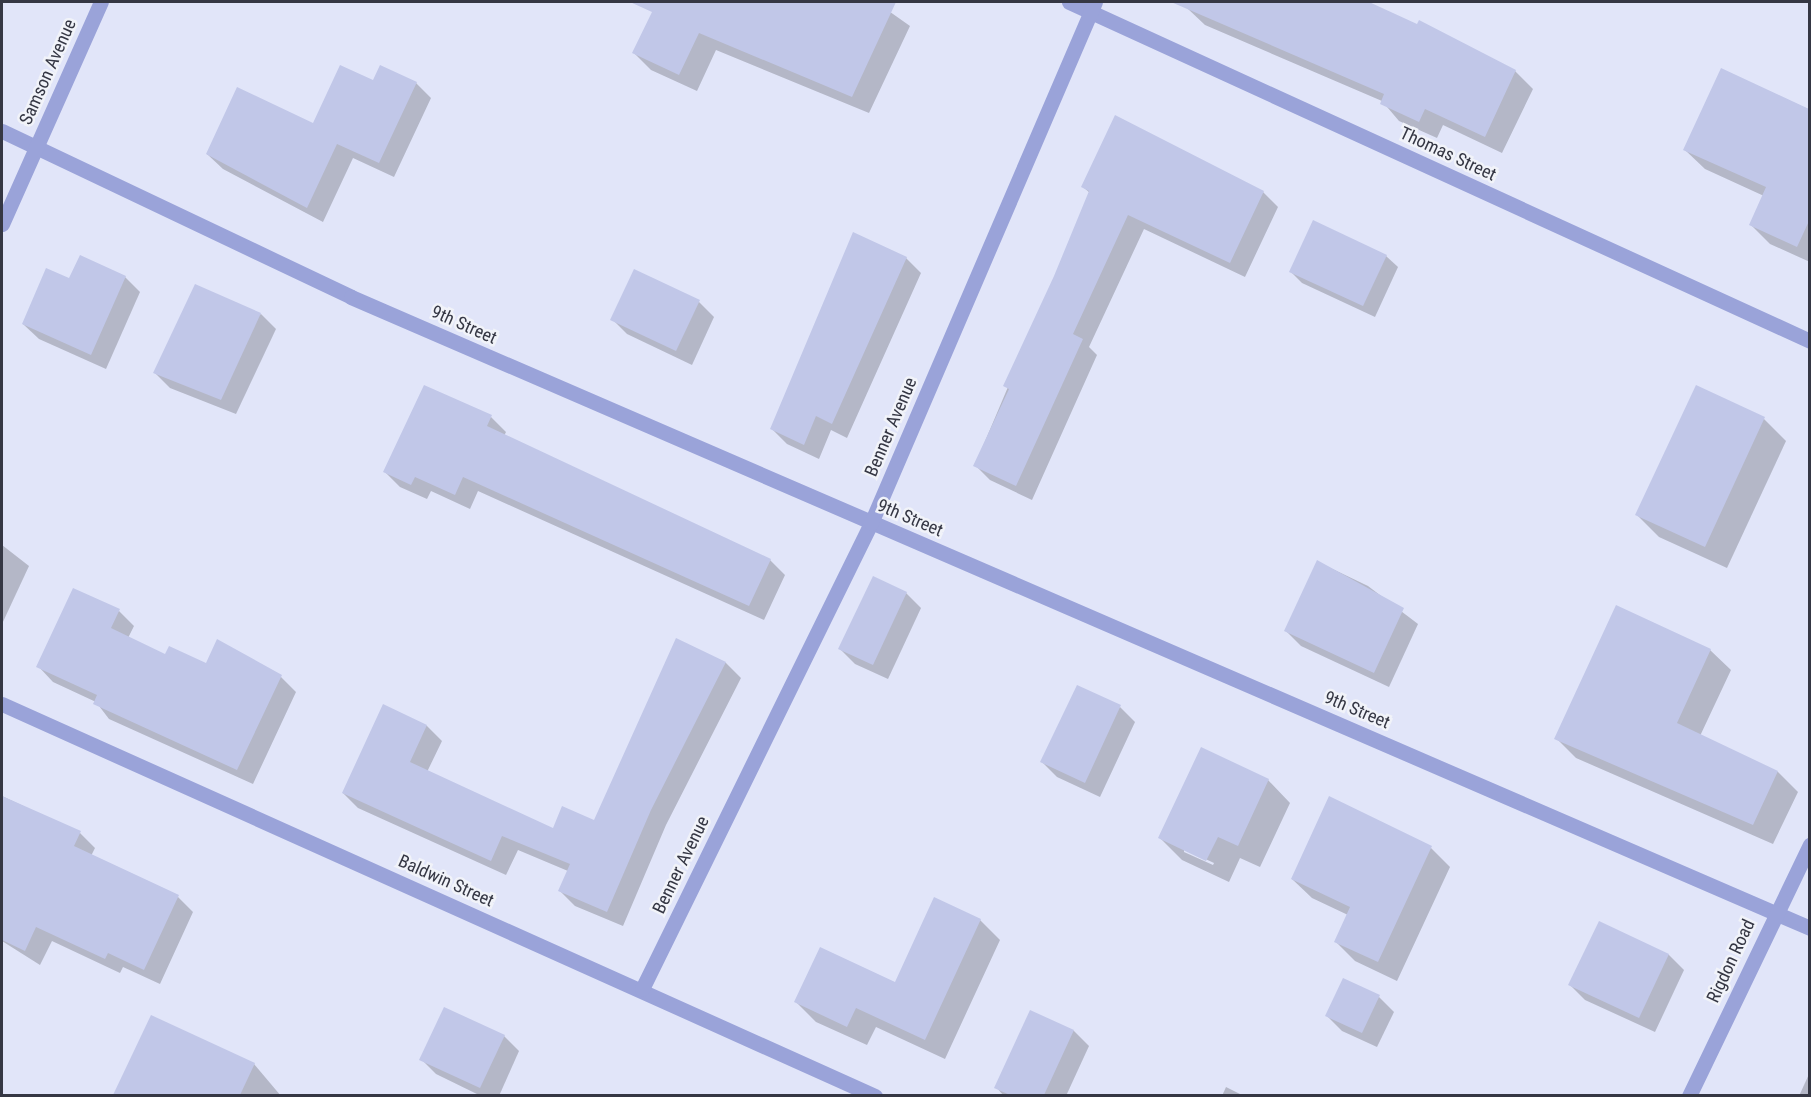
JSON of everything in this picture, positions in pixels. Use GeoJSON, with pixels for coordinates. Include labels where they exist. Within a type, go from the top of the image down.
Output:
{"type":"FeatureCollection","features":[{"type":"Feature","properties":{"kind":"street","name":"Samson Avenue"},"geometry":{"type":"LineString","coordinates":[[2,224],[101,2]]}},
{"type":"Feature","properties":{"kind":"street","name":"Thomas Street"},"geometry":{"type":"LineString","coordinates":[[1069,2],[1093,6],[1809,341]]}},
{"type":"Feature","properties":{"kind":"street","name":"Benner Avenue"},"geometry":{"type":"LineString","coordinates":[[642,989],[871,523],[1093,6]]}},
{"type":"Feature","properties":{"kind":"street","name":"9th Street"},"geometry":{"type":"LineString","coordinates":[[2,131],[351,297],[1776,911],[1809,928]]}},
{"type":"Feature","properties":{"kind":"street","name":"Baldwin Street"},"geometry":{"type":"LineString","coordinates":[[2,704],[875,1095]]}},
{"type":"Feature","properties":{"kind":"street","name":"Rigdon Road"},"geometry":{"type":"LineString","coordinates":[[1689,1095],[1809,845]]}},
{"type":"Feature","properties":{"kind":"building"},"geometry":{"type":"Polygon","coordinates":[[[630,2],[896,2],[852,97],[699,33],[679,75],[632,53],[652,12],[630,2]]]}},
{"type":"Feature","properties":{"kind":"building"},"geometry":{"type":"Polygon","coordinates":[[[1171,2],[1369,2],[1417,24],[1419,20],[1516,70],[1485,137],[1425,109],[1419,122],[1380,104],[1384,94],[1171,2]]]}},
{"type":"Feature","properties":{"kind":"building"},"geometry":{"type":"Polygon","coordinates":[[[340,65],[373,80],[380,65],[417,82],[379,163],[337,144],[307,208],[206,154],[237,87],[313,123],[340,65]]]}},
{"type":"Feature","properties":{"kind":"building"},"geometry":{"type":"Polygon","coordinates":[[[1721,68],[1809,109],[1809,221],[1797,247],[1749,225],[1766,187],[1683,150],[1721,68]]]}},
{"type":"Feature","properties":{"kind":"building"},"geometry":{"type":"Polygon","coordinates":[[[1115,115],[1264,191],[1230,263],[1128,215],[1073,334],[1083,339],[1016,486],[973,466],[1009,389],[1003,386],[1054,276],[1089,191],[1081,187],[1115,115]]]}},
{"type":"Feature","properties":{"kind":"building"},"geometry":{"type":"Polygon","coordinates":[[[1313,220],[1387,255],[1363,306],[1289,272],[1313,220]]]}},
{"type":"Feature","properties":{"kind":"building"},"geometry":{"type":"Polygon","coordinates":[[[853,232],[907,257],[832,424],[816,416],[804,445],[770,429],[853,232]]]}},
{"type":"Feature","properties":{"kind":"building"},"geometry":{"type":"Polygon","coordinates":[[[80,255],[126,276],[91,355],[22,324],[46,268],[69,278],[80,255]]]}},
{"type":"Feature","properties":{"kind":"building"},"geometry":{"type":"Polygon","coordinates":[[[634,269],[700,300],[676,351],[610,320],[634,269]]]}},
{"type":"Feature","properties":{"kind":"building"},"geometry":{"type":"Polygon","coordinates":[[[195,284],[261,313],[221,400],[153,373],[195,284]]]}},
{"type":"Feature","properties":{"kind":"building"},"geometry":{"type":"Polygon","coordinates":[[[424,385],[492,415],[487,426],[771,559],[749,606],[463,477],[455,495],[415,477],[411,485],[383,472],[424,385]]]}},
{"type":"Feature","properties":{"kind":"building"},"geometry":{"type":"Polygon","coordinates":[[[1696,385],[1765,417],[1705,547],[1635,515],[1696,385]]]}},
{"type":"Feature","properties":{"kind":"building"},"geometry":{"type":"Polygon","coordinates":[[[1317,560],[1404,608],[1374,673],[1284,631],[1317,560]]]}},
{"type":"Feature","properties":{"kind":"building"},"geometry":{"type":"Polygon","coordinates":[[[873,576],[907,592],[873,665],[838,649],[873,576]]]}},
{"type":"Feature","properties":{"kind":"building"},"geometry":{"type":"Polygon","coordinates":[[[73,588],[120,609],[111,628],[165,654],[169,646],[206,663],[217,639],[282,675],[237,770],[93,704],[97,695],[36,667],[73,588]]]}},
{"type":"Feature","properties":{"kind":"building"},"geometry":{"type":"Polygon","coordinates":[[[1616,605],[1711,649],[1677,723],[1778,771],[1753,825],[1554,739],[1616,605]]]}},
{"type":"Feature","properties":{"kind":"building"},"geometry":{"type":"Polygon","coordinates":[[[676,638],[726,662],[651,810],[607,912],[558,891],[570,864],[502,836],[491,861],[342,793],[383,704],[427,725],[410,762],[553,828],[562,806],[594,820],[676,638]]]}},
{"type":"Feature","properties":{"kind":"building"},"geometry":{"type":"Polygon","coordinates":[[[1077,685],[1121,705],[1085,783],[1040,762],[1077,685]]]}},
{"type":"Feature","properties":{"kind":"building"},"geometry":{"type":"Polygon","coordinates":[[[1201,747],[1269,779],[1238,846],[1218,837],[1206,861],[1158,838],[1201,747]]]}},
{"type":"Feature","properties":{"kind":"building"},"geometry":{"type":"Polygon","coordinates":[[[2,796],[81,831],[74,846],[179,895],[144,970],[108,953],[105,959],[36,927],[25,951],[2,940],[2,796]]]}},
{"type":"Feature","properties":{"kind":"building"},"geometry":{"type":"Polygon","coordinates":[[[1329,796],[1432,846],[1378,962],[1334,942],[1350,907],[1291,879],[1329,796]]]}},
{"type":"Feature","properties":{"kind":"building"},"geometry":{"type":"Polygon","coordinates":[[[934,897],[981,919],[925,1040],[856,1008],[847,1027],[794,1002],[820,947],[895,982],[934,897]]]}},
{"type":"Feature","properties":{"kind":"building"},"geometry":{"type":"Polygon","coordinates":[[[1599,921],[1669,954],[1639,1018],[1568,985],[1599,921]]]}},
{"type":"Feature","properties":{"kind":"building"},"geometry":{"type":"Polygon","coordinates":[[[1343,978],[1380,995],[1362,1033],[1325,1016],[1343,978]]]}},
{"type":"Feature","properties":{"kind":"building"},"geometry":{"type":"Polygon","coordinates":[[[444,1007],[505,1035],[480,1088],[419,1060],[444,1007]]]}},
{"type":"Feature","properties":{"kind":"building"},"geometry":{"type":"Polygon","coordinates":[[[1030,1010],[1074,1030],[1044,1095],[1010,1095],[994,1088],[1030,1010]]]}},
{"type":"Feature","properties":{"kind":"building"},"geometry":{"type":"Polygon","coordinates":[[[151,1015],[255,1063],[240,1095],[113,1095],[151,1015]]]}}]}
